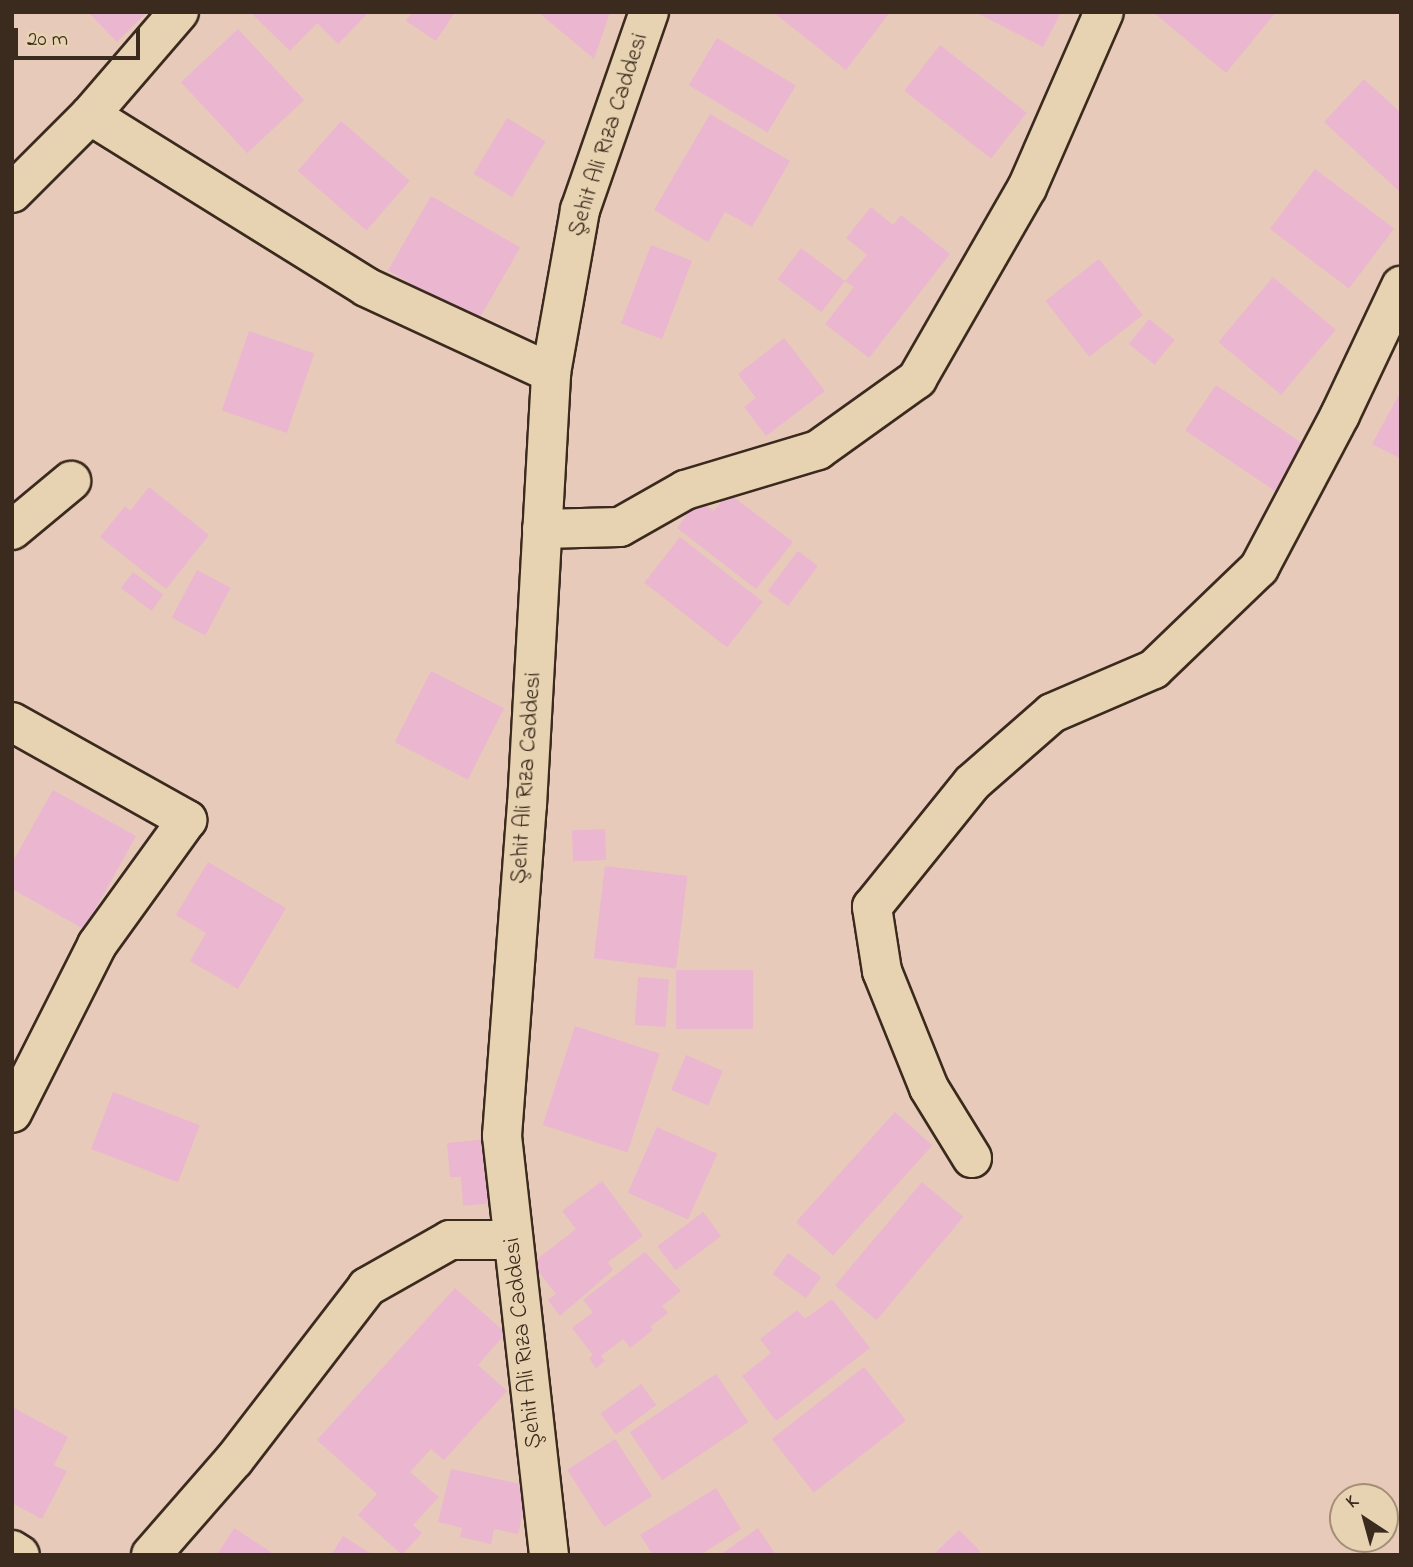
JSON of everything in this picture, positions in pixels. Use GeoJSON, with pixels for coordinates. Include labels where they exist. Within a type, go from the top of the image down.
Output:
{"type":"FeatureCollection","features":[{"type":"Feature","properties":{"kind":"street"},"geometry":{"type":"LineString","coordinates":[[12,193],[90,115],[179,12]]}},
{"type":"Feature","properties":{"kind":"street","name":"Şehit Ali Rıza Caddesi"},"geometry":{"type":"LineString","coordinates":[[548,1555],[502,1136],[551,373],[580,210],[649,12]]}},
{"type":"Feature","properties":{"kind":"street"},"geometry":{"type":"LineString","coordinates":[[542,529],[620,527],[685,489],[818,450],[917,379],[1027,188],[1104,12]]}},
{"type":"Feature","properties":{"kind":"street"},"geometry":{"type":"LineString","coordinates":[[90,115],[366,287],[551,373]]}},
{"type":"Feature","properties":{"kind":"street"},"geometry":{"type":"LineString","coordinates":[[972,1158],[929,1088],[882,971],[872,906],[972,783],[1052,713],[1154,670],[1259,568],[1340,415],[1401,286]]}},
{"type":"Feature","properties":{"kind":"street"},"geometry":{"type":"LineString","coordinates":[[12,530],[71,481]]}},
{"type":"Feature","properties":{"kind":"street"},"geometry":{"type":"LineString","coordinates":[[12,722],[187,820],[97,945],[12,1113]]}},
{"type":"Feature","properties":{"kind":"street"},"geometry":{"type":"LineString","coordinates":[[151,1555],[234,1460],[367,1287],[450,1240],[512,1240]]}},
{"type":"Feature","properties":{"kind":"street"},"geometry":{"type":"LineString","coordinates":[[12,1550],[20,1555]]}},
{"type":"Feature","properties":{"kind":"building"},"geometry":{"type":"Polygon","coordinates":[[[88,12],[147,12],[117,42],[88,12]]]}},
{"type":"Feature","properties":{"kind":"building"},"geometry":{"type":"Polygon","coordinates":[[[250,12],[369,12],[338,44],[317,23],[290,51],[250,12]]]}},
{"type":"Feature","properties":{"kind":"building"},"geometry":{"type":"Polygon","coordinates":[[[412,12],[455,12],[436,41],[406,21],[412,12]]]}},
{"type":"Feature","properties":{"kind":"building"},"geometry":{"type":"Polygon","coordinates":[[[538,12],[610,12],[594,59],[538,12]]]}},
{"type":"Feature","properties":{"kind":"building"},"geometry":{"type":"Polygon","coordinates":[[[773,12],[890,12],[846,70],[773,12]]]}},
{"type":"Feature","properties":{"kind":"building"},"geometry":{"type":"Polygon","coordinates":[[[975,12],[1061,12],[1043,47],[975,12]]]}},
{"type":"Feature","properties":{"kind":"building"},"geometry":{"type":"Polygon","coordinates":[[[1153,12],[1276,12],[1226,73],[1153,12]]]}},
{"type":"Feature","properties":{"kind":"building"},"geometry":{"type":"Polygon","coordinates":[[[238,29],[304,100],[247,153],[181,82],[238,29]]]}},
{"type":"Feature","properties":{"kind":"building"},"geometry":{"type":"Polygon","coordinates":[[[717,38],[796,85],[768,133],[689,85],[717,38]]]}},
{"type":"Feature","properties":{"kind":"building"},"geometry":{"type":"Polygon","coordinates":[[[940,45],[1027,113],[991,158],[904,91],[940,45]]]}},
{"type":"Feature","properties":{"kind":"building"},"geometry":{"type":"Polygon","coordinates":[[[1364,79],[1401,113],[1401,193],[1324,122],[1364,79]]]}},
{"type":"Feature","properties":{"kind":"building"},"geometry":{"type":"Polygon","coordinates":[[[710,114],[790,161],[752,227],[725,212],[708,242],[654,210],[710,114]]]}},
{"type":"Feature","properties":{"kind":"building"},"geometry":{"type":"Polygon","coordinates":[[[507,118],[546,141],[512,197],[474,174],[507,118]]]}},
{"type":"Feature","properties":{"kind":"building"},"geometry":{"type":"Polygon","coordinates":[[[341,121],[410,181],[366,231],[298,171],[341,121]]]}},
{"type":"Feature","properties":{"kind":"building"},"geometry":{"type":"Polygon","coordinates":[[[1315,169],[1394,229],[1349,288],[1270,229],[1315,169]]]}},
{"type":"Feature","properties":{"kind":"building"},"geometry":{"type":"Polygon","coordinates":[[[431,196],[520,247],[477,322],[388,270],[431,196]]]}},
{"type":"Feature","properties":{"kind":"building"},"geometry":{"type":"Polygon","coordinates":[[[871,207],[893,225],[901,215],[950,254],[869,358],[825,324],[854,287],[845,281],[867,255],[846,238],[871,207]]]}},
{"type":"Feature","properties":{"kind":"building"},"geometry":{"type":"Polygon","coordinates":[[[651,245],[692,261],[662,339],[621,323],[651,245]]]}},
{"type":"Feature","properties":{"kind":"building"},"geometry":{"type":"Polygon","coordinates":[[[801,248],[845,281],[821,312],[778,279],[801,248]]]}},
{"type":"Feature","properties":{"kind":"building"},"geometry":{"type":"Polygon","coordinates":[[[1099,259],[1143,315],[1089,357],[1045,301],[1099,259]]]}},
{"type":"Feature","properties":{"kind":"building"},"geometry":{"type":"Polygon","coordinates":[[[1273,277],[1336,330],[1281,395],[1218,342],[1273,277]]]}},
{"type":"Feature","properties":{"kind":"building"},"geometry":{"type":"Polygon","coordinates":[[[1149,319],[1175,340],[1155,365],[1129,344],[1149,319]]]}},
{"type":"Feature","properties":{"kind":"building"},"geometry":{"type":"Polygon","coordinates":[[[249,331],[314,353],[287,433],[222,410],[249,331]]]}},
{"type":"Feature","properties":{"kind":"building"},"geometry":{"type":"Polygon","coordinates":[[[784,338],[825,391],[766,436],[744,407],[756,398],[738,374],[784,338]]]}},
{"type":"Feature","properties":{"kind":"building"},"geometry":{"type":"Polygon","coordinates":[[[1216,385],[1309,448],[1278,493],[1185,431],[1216,385]]]}},
{"type":"Feature","properties":{"kind":"building"},"geometry":{"type":"Polygon","coordinates":[[[1401,391],[1401,459],[1372,444],[1401,391]]]}},
{"type":"Feature","properties":{"kind":"building"},"geometry":{"type":"Polygon","coordinates":[[[149,487],[209,535],[166,589],[100,537],[125,506],[130,511],[149,487]]]}},
{"type":"Feature","properties":{"kind":"building"},"geometry":{"type":"Polygon","coordinates":[[[728,493],[793,542],[756,589],[677,528],[698,500],[714,511],[728,493]]]}},
{"type":"Feature","properties":{"kind":"building"},"geometry":{"type":"Polygon","coordinates":[[[680,537],[763,602],[727,647],[644,583],[680,537]]]}},
{"type":"Feature","properties":{"kind":"building"},"geometry":{"type":"Polygon","coordinates":[[[798,551],[818,566],[788,606],[768,591],[798,551]]]}},
{"type":"Feature","properties":{"kind":"building"},"geometry":{"type":"Polygon","coordinates":[[[197,570],[231,588],[205,636],[172,618],[197,570]]]}},
{"type":"Feature","properties":{"kind":"building"},"geometry":{"type":"Polygon","coordinates":[[[133,572],[163,595],[151,611],[121,588],[133,572]]]}},
{"type":"Feature","properties":{"kind":"building"},"geometry":{"type":"Polygon","coordinates":[[[431,671],[504,708],[468,780],[395,742],[431,671]]]}},
{"type":"Feature","properties":{"kind":"building"},"geometry":{"type":"Polygon","coordinates":[[[53,790],[136,836],[84,929],[12,889],[12,863],[53,790]]]}},
{"type":"Feature","properties":{"kind":"building"},"geometry":{"type":"Polygon","coordinates":[[[605,829],[606,860],[573,861],[572,830],[605,829]]]}},
{"type":"Feature","properties":{"kind":"building"},"geometry":{"type":"Polygon","coordinates":[[[208,862],[286,908],[238,989],[190,961],[206,933],[176,915],[208,862]]]}},
{"type":"Feature","properties":{"kind":"building"},"geometry":{"type":"Polygon","coordinates":[[[605,866],[687,876],[676,968],[594,958],[605,866]]]}},
{"type":"Feature","properties":{"kind":"building"},"geometry":{"type":"Polygon","coordinates":[[[676,970],[753,970],[753,1029],[676,1029],[676,970]]]}},
{"type":"Feature","properties":{"kind":"building"},"geometry":{"type":"Polygon","coordinates":[[[638,977],[669,979],[666,1027],[635,1025],[638,977]]]}},
{"type":"Feature","properties":{"kind":"building"},"geometry":{"type":"Polygon","coordinates":[[[575,1026],[660,1054],[628,1152],[543,1125],[575,1026]]]}},
{"type":"Feature","properties":{"kind":"building"},"geometry":{"type":"Polygon","coordinates":[[[686,1055],[723,1071],[708,1106],[671,1090],[686,1055]]]}},
{"type":"Feature","properties":{"kind":"building"},"geometry":{"type":"Polygon","coordinates":[[[113,1092],[200,1125],[178,1182],[91,1149],[113,1092]]]}},
{"type":"Feature","properties":{"kind":"building"},"geometry":{"type":"Polygon","coordinates":[[[895,1112],[932,1145],[833,1255],[796,1222],[895,1112]]]}},
{"type":"Feature","properties":{"kind":"building"},"geometry":{"type":"Polygon","coordinates":[[[657,1127],[717,1154],[688,1220],[628,1193],[657,1127]]]}},
{"type":"Feature","properties":{"kind":"building"},"geometry":{"type":"Polygon","coordinates":[[[488,1139],[493,1203],[463,1206],[461,1177],[450,1177],[447,1143],[488,1139]]]}},
{"type":"Feature","properties":{"kind":"building"},"geometry":{"type":"Polygon","coordinates":[[[602,1181],[643,1236],[608,1262],[613,1270],[560,1316],[548,1300],[556,1294],[532,1263],[576,1229],[562,1211],[602,1181]]]}},
{"type":"Feature","properties":{"kind":"building"},"geometry":{"type":"Polygon","coordinates":[[[922,1182],[963,1217],[877,1320],[835,1285],[922,1182]]]}},
{"type":"Feature","properties":{"kind":"building"},"geometry":{"type":"Polygon","coordinates":[[[703,1212],[721,1236],[676,1270],[657,1246],[703,1212]]]}},
{"type":"Feature","properties":{"kind":"building"},"geometry":{"type":"Polygon","coordinates":[[[645,1252],[681,1291],[662,1306],[668,1313],[650,1327],[653,1330],[630,1348],[623,1339],[601,1356],[605,1361],[596,1368],[589,1358],[593,1355],[572,1328],[593,1312],[583,1300],[645,1252]]]}},
{"type":"Feature","properties":{"kind":"building"},"geometry":{"type":"Polygon","coordinates":[[[788,1253],[821,1277],[806,1298],[773,1274],[788,1253]]]}},
{"type":"Feature","properties":{"kind":"building"},"geometry":{"type":"Polygon","coordinates":[[[455,1288],[506,1333],[478,1365],[507,1391],[444,1460],[431,1449],[410,1472],[439,1497],[413,1525],[422,1533],[402,1555],[358,1515],[377,1494],[317,1440],[455,1288]]]}},
{"type":"Feature","properties":{"kind":"building"},"geometry":{"type":"Polygon","coordinates":[[[832,1299],[870,1348],[776,1421],[742,1376],[771,1353],[760,1339],[797,1310],[805,1319],[832,1299]]]}},
{"type":"Feature","properties":{"kind":"building"},"geometry":{"type":"Polygon","coordinates":[[[864,1367],[906,1421],[814,1493],[772,1439],[864,1367]]]}},
{"type":"Feature","properties":{"kind":"building"},"geometry":{"type":"Polygon","coordinates":[[[716,1374],[748,1422],[662,1480],[630,1432],[716,1374]]]}},
{"type":"Feature","properties":{"kind":"building"},"geometry":{"type":"Polygon","coordinates":[[[641,1384],[656,1405],[616,1434],[601,1413],[641,1384]]]}},
{"type":"Feature","properties":{"kind":"building"},"geometry":{"type":"Polygon","coordinates":[[[12,1407],[68,1437],[54,1465],[67,1471],[42,1519],[12,1503],[12,1407]]]}},
{"type":"Feature","properties":{"kind":"building"},"geometry":{"type":"Polygon","coordinates":[[[615,1439],[652,1496],[604,1527],[567,1470],[615,1439]]]}},
{"type":"Feature","properties":{"kind":"building"},"geometry":{"type":"Polygon","coordinates":[[[451,1469],[529,1486],[518,1534],[494,1529],[491,1544],[460,1537],[462,1528],[438,1522],[451,1469]]]}},
{"type":"Feature","properties":{"kind":"building"},"geometry":{"type":"Polygon","coordinates":[[[716,1488],[741,1529],[700,1555],[653,1555],[640,1535],[716,1488]]]}},
{"type":"Feature","properties":{"kind":"building"},"geometry":{"type":"Polygon","coordinates":[[[234,1528],[271,1552],[269,1555],[217,1555],[234,1528]]]}},
{"type":"Feature","properties":{"kind":"building"},"geometry":{"type":"Polygon","coordinates":[[[758,1528],[776,1555],[720,1555],[758,1528]]]}},
{"type":"Feature","properties":{"kind":"building"},"geometry":{"type":"Polygon","coordinates":[[[959,1530],[980,1551],[977,1555],[933,1555],[959,1530]]]}},
{"type":"Feature","properties":{"kind":"building"},"geometry":{"type":"Polygon","coordinates":[[[343,1536],[373,1555],[331,1555],[343,1536]]]}}]}
